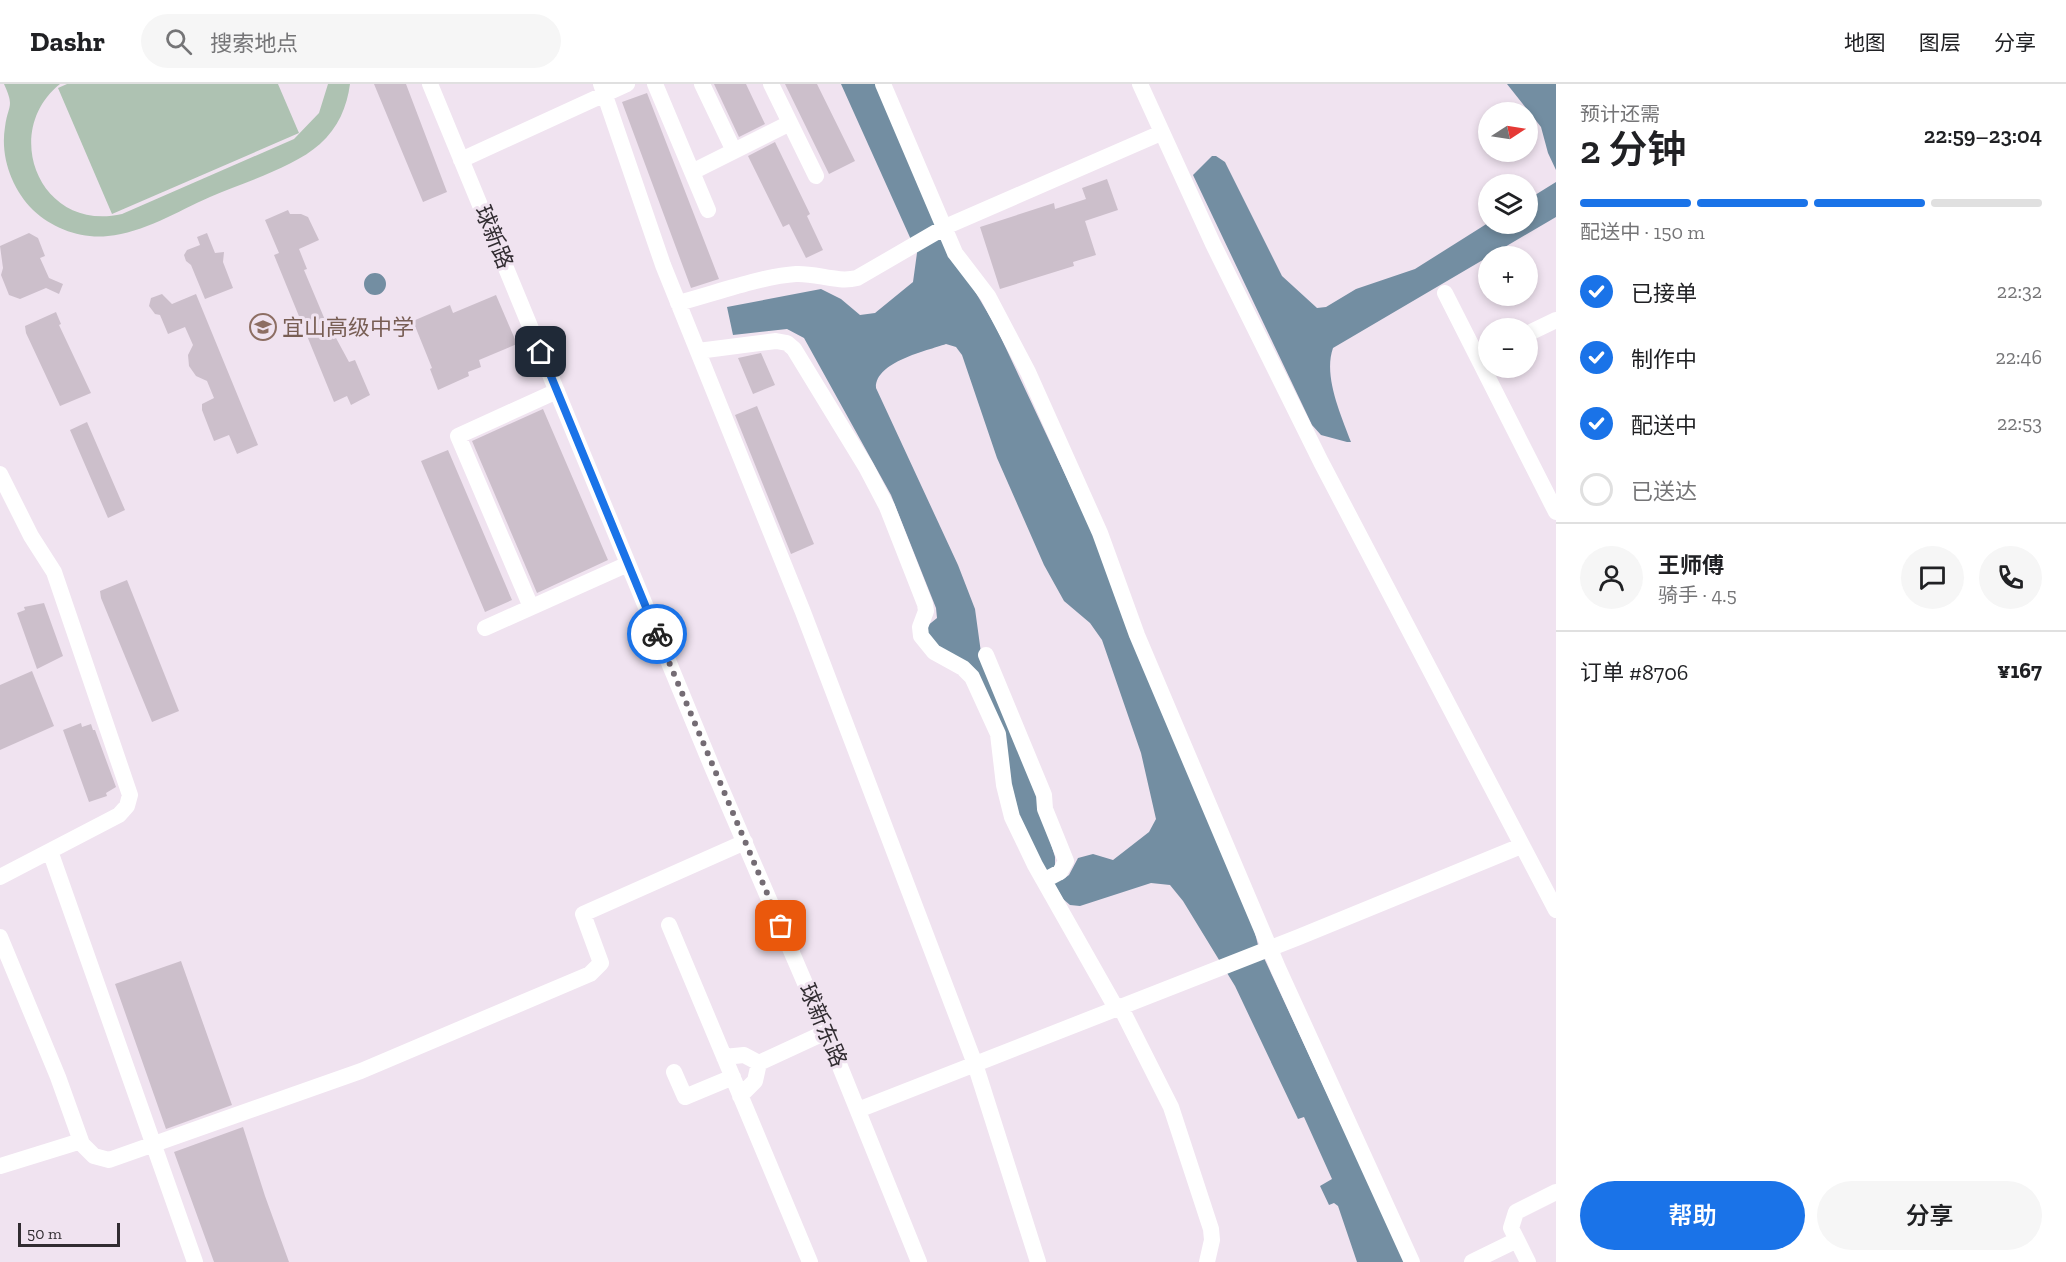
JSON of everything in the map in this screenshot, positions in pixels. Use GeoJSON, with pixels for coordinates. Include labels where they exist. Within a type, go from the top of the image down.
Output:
{"type":"FeatureCollection","features":[{"type":"Feature","properties":{"kind":"street","name":"球新路"},"geometry":{"type":"LineString","coordinates":[[430,84],[557,391]]}},
{"type":"Feature","properties":{"kind":"street"},"geometry":{"type":"LineString","coordinates":[[461,160],[602,89],[627,84]]}},
{"type":"Feature","properties":{"kind":"street"},"geometry":{"type":"LineString","coordinates":[[656,84],[708,210]]}},
{"type":"Feature","properties":{"kind":"street"},"geometry":{"type":"LineString","coordinates":[[702,84],[734,151]]}},
{"type":"Feature","properties":{"kind":"street"},"geometry":{"type":"LineString","coordinates":[[771,84],[816,176]]}},
{"type":"Feature","properties":{"kind":"street"},"geometry":{"type":"LineString","coordinates":[[883,84],[943,228],[956,253],[988,296],[1028,372],[1100,533],[1137,635],[1267,949],[1412,1262]]}},
{"type":"Feature","properties":{"kind":"street"},"geometry":{"type":"LineString","coordinates":[[1140,84],[1161,133],[1321,462],[1556,910]]}},
{"type":"Feature","properties":{"kind":"street"},"geometry":{"type":"LineString","coordinates":[[602,89],[678,303],[803,612],[975,1064],[1038,1262]]}},
{"type":"Feature","properties":{"kind":"street"},"geometry":{"type":"LineString","coordinates":[[692,172],[790,123]]}},
{"type":"Feature","properties":{"kind":"street"},"geometry":{"type":"LineString","coordinates":[[678,303],[789,275],[808,274],[851,279],[943,228],[1161,133]]}},
{"type":"Feature","properties":{"kind":"street"},"geometry":{"type":"LineString","coordinates":[[1445,294],[1478,347]]}},
{"type":"Feature","properties":{"kind":"street"},"geometry":{"type":"LineString","coordinates":[[1538,329],[1556,320]]}},
{"type":"Feature","properties":{"kind":"street"},"geometry":{"type":"LineString","coordinates":[[698,351],[776,341],[787,343],[794,349],[866,467],[887,507],[925,604],[926,611],[920,627],[921,636],[934,652],[963,668],[972,677],[998,734],[1004,785],[1012,817],[1052,876],[1171,1107],[1211,1229],[1212,1240],[1206,1262]]}},
{"type":"Feature","properties":{"kind":"street"},"geometry":{"type":"LineString","coordinates":[[1494,378],[1556,512]]}},
{"type":"Feature","properties":{"kind":"street"},"geometry":{"type":"LineString","coordinates":[[531,608],[458,436],[557,391]]}},
{"type":"Feature","properties":{"kind":"street","name":"球新东路"},"geometry":{"type":"LineString","coordinates":[[557,391],[826,1032],[919,1262]]}},
{"type":"Feature","properties":{"kind":"street"},"geometry":{"type":"LineString","coordinates":[[0,474],[31,536],[54,572],[129,790],[127,806],[119,815],[0,877]]}},
{"type":"Feature","properties":{"kind":"street"},"geometry":{"type":"LineString","coordinates":[[485,628],[628,564]]}},
{"type":"Feature","properties":{"kind":"street"},"geometry":{"type":"LineString","coordinates":[[986,655],[1044,795],[1045,809],[1066,861],[1052,876]]}},
{"type":"Feature","properties":{"kind":"street"},"geometry":{"type":"LineString","coordinates":[[0,937],[58,1077],[81,1141],[94,1156],[104,1160],[154,1146],[361,1071],[590,974],[601,963],[583,914],[745,842]]}},
{"type":"Feature","properties":{"kind":"street"},"geometry":{"type":"LineString","coordinates":[[858,1110],[1521,846]]}},
{"type":"Feature","properties":{"kind":"street"},"geometry":{"type":"LineString","coordinates":[[50,851],[195,1262]]}},
{"type":"Feature","properties":{"kind":"street"},"geometry":{"type":"LineString","coordinates":[[669,925],[810,1262]]}},
{"type":"Feature","properties":{"kind":"street"},"geometry":{"type":"LineString","coordinates":[[759,1063],[826,1032]]}},
{"type":"Feature","properties":{"kind":"street"},"geometry":{"type":"LineString","coordinates":[[724,1057],[744,1055],[759,1063]]}},
{"type":"Feature","properties":{"kind":"street"},"geometry":{"type":"LineString","coordinates":[[740,1096],[755,1081],[759,1063]]}},
{"type":"Feature","properties":{"kind":"street"},"geometry":{"type":"LineString","coordinates":[[674,1072],[685,1097],[733,1077]]}},
{"type":"Feature","properties":{"kind":"street"},"geometry":{"type":"LineString","coordinates":[[0,1166],[81,1141]]}},
{"type":"Feature","properties":{"kind":"street"},"geometry":{"type":"LineString","coordinates":[[1528,1262],[1511,1228],[1516,1212],[1556,1192]]}},
{"type":"Feature","properties":{"kind":"street"},"geometry":{"type":"LineString","coordinates":[[1472,1262],[1517,1240]]}},
{"type":"Feature","properties":{"kind":"green space"},"geometry":{"type":"Polygon","coordinates":[[[4,84],[60,84],[42,104],[33,127],[32,151],[38,174],[51,194],[69,208],[93,216],[122,214],[294,139],[319,113],[328,84],[350,84],[347,101],[337,124],[309,153],[268,174],[210,197],[160,221],[134,231],[98,237],[68,231],[41,217],[19,192],[9,172],[4,150],[5,127],[10,102],[4,84]]]}},
{"type":"Feature","properties":{"kind":"green space"},"geometry":{"type":"Polygon","coordinates":[[[67,84],[278,84],[299,133],[112,214],[58,88],[67,84]]]}},
{"type":"Feature","properties":{"kind":"water"},"geometry":{"type":"Polygon","coordinates":[[[841,84],[878,84],[973,288],[996,327],[1102,553],[1253,925],[1258,945],[1405,1262],[1357,1262],[1338,1206],[1334,1203],[1329,1205],[1320,1186],[1332,1179],[1304,1117],[1298,1119],[1235,986],[1183,901],[1170,885],[1151,883],[1080,906],[1070,905],[1063,899],[1020,825],[975,672],[928,637],[926,627],[937,618],[936,608],[891,495],[804,338],[787,329],[733,335],[727,307],[821,289],[841,299],[860,315],[875,313],[913,282],[917,253],[841,84]],[[946,344],[892,364],[878,379],[876,388],[958,565],[975,609],[982,660],[1029,771],[1055,857],[1055,865],[1062,880],[1069,875],[1078,858],[1093,854],[1113,860],[1149,832],[1156,819],[1141,753],[1102,640],[1090,623],[1064,601],[1044,565],[997,458],[962,355],[956,347],[946,344]]]}},
{"type":"Feature","properties":{"kind":"water"},"geometry":{"type":"Polygon","coordinates":[[[1507,84],[1556,84],[1556,170],[1538,123],[1538,102],[1521,102],[1507,84]]]}},
{"type":"Feature","properties":{"kind":"water"},"geometry":{"type":"Polygon","coordinates":[[[1212,156],[1225,162],[1282,276],[1317,308],[1326,307],[1356,289],[1415,269],[1478,229],[1478,234],[1527,234],[1507,246],[1478,246],[1478,263],[1333,348],[1330,371],[1334,395],[1351,442],[1347,442],[1321,435],[1312,425],[1193,175],[1212,156]]]}},
{"type":"Feature","properties":{"kind":"water"},"geometry":{"type":"Polygon","coordinates":[[[1556,182],[1556,217],[1538,228],[1538,193],[1556,182]]]}},
{"type":"Feature","properties":{"kind":"water"},"geometry":{"type":"Polygon","coordinates":[[[375,273],[383,276],[386,284],[383,292],[375,295],[367,292],[364,284],[367,276],[375,273]]]}},
{"type":"Feature","properties":{"kind":"building"},"geometry":{"type":"Polygon","coordinates":[[[374,84],[406,84],[447,192],[423,202],[374,84]]]}},
{"type":"Feature","properties":{"kind":"building"},"geometry":{"type":"Polygon","coordinates":[[[714,84],[746,84],[765,124],[739,137],[714,84]]]}},
{"type":"Feature","properties":{"kind":"building"},"geometry":{"type":"Polygon","coordinates":[[[785,84],[817,84],[855,161],[829,174],[785,84]]]}},
{"type":"Feature","properties":{"kind":"building"},"geometry":{"type":"Polygon","coordinates":[[[647,93],[719,279],[691,288],[622,102],[647,93]]]}},
{"type":"Feature","properties":{"kind":"building"},"geometry":{"type":"Polygon","coordinates":[[[775,142],[810,214],[807,216],[823,250],[806,258],[789,224],[783,227],[748,156],[775,142]]]}},
{"type":"Feature","properties":{"kind":"building"},"geometry":{"type":"Polygon","coordinates":[[[1107,179],[1118,210],[1085,221],[1096,255],[1073,262],[1074,266],[1000,289],[980,227],[1054,203],[1055,209],[1086,199],[1082,188],[1107,179]]]}},
{"type":"Feature","properties":{"kind":"building"},"geometry":{"type":"Polygon","coordinates":[[[288,210],[290,214],[301,214],[308,217],[319,240],[299,249],[307,269],[304,270],[333,339],[336,338],[349,362],[355,360],[370,395],[351,405],[347,396],[334,402],[274,255],[279,253],[265,220],[288,210]]]}},
{"type":"Feature","properties":{"kind":"building"},"geometry":{"type":"Polygon","coordinates":[[[29,233],[38,238],[45,256],[40,258],[49,278],[63,284],[59,294],[46,288],[20,299],[9,295],[1,275],[3,268],[0,246],[29,233]]]}},
{"type":"Feature","properties":{"kind":"building"},"geometry":{"type":"Polygon","coordinates":[[[207,233],[215,253],[224,252],[223,262],[233,288],[205,299],[191,265],[186,261],[184,255],[187,250],[200,245],[197,237],[207,233]]]}},
{"type":"Feature","properties":{"kind":"building"},"geometry":{"type":"Polygon","coordinates":[[[162,294],[172,304],[196,294],[258,445],[237,454],[229,435],[214,441],[202,410],[202,404],[214,398],[207,381],[196,376],[189,366],[188,355],[193,345],[185,327],[168,334],[160,315],[155,314],[149,306],[151,298],[162,294]]]}},
{"type":"Feature","properties":{"kind":"building"},"geometry":{"type":"Polygon","coordinates":[[[496,295],[517,344],[479,360],[481,367],[468,372],[469,376],[438,390],[430,369],[432,368],[413,321],[450,305],[453,313],[496,295]]]}},
{"type":"Feature","properties":{"kind":"building"},"geometry":{"type":"Polygon","coordinates":[[[56,312],[61,324],[59,325],[91,393],[60,406],[26,333],[25,326],[56,312]]]}},
{"type":"Feature","properties":{"kind":"building"},"geometry":{"type":"Polygon","coordinates":[[[761,353],[775,385],[753,394],[738,358],[761,353]]]}},
{"type":"Feature","properties":{"kind":"building"},"geometry":{"type":"Polygon","coordinates":[[[757,406],[814,544],[791,554],[735,415],[757,406]]]}},
{"type":"Feature","properties":{"kind":"building"},"geometry":{"type":"Polygon","coordinates":[[[543,409],[608,560],[537,593],[472,441],[543,409]]]}},
{"type":"Feature","properties":{"kind":"building"},"geometry":{"type":"Polygon","coordinates":[[[87,422],[125,510],[108,518],[70,430],[87,422]]]}},
{"type":"Feature","properties":{"kind":"building"},"geometry":{"type":"Polygon","coordinates":[[[448,450],[512,600],[485,612],[421,461],[448,450]]]}},
{"type":"Feature","properties":{"kind":"building"},"geometry":{"type":"Polygon","coordinates":[[[127,580],[179,711],[152,722],[101,598],[100,591],[127,580]]]}},
{"type":"Feature","properties":{"kind":"building"},"geometry":{"type":"Polygon","coordinates":[[[44,603],[63,656],[37,669],[17,613],[25,610],[24,607],[44,603]]]}},
{"type":"Feature","properties":{"kind":"building"},"geometry":{"type":"Polygon","coordinates":[[[32,671],[54,726],[0,750],[0,685],[32,671]]]}},
{"type":"Feature","properties":{"kind":"building"},"geometry":{"type":"Polygon","coordinates":[[[81,723],[82,727],[91,724],[95,730],[116,787],[106,793],[107,796],[89,802],[63,730],[81,723]]]}},
{"type":"Feature","properties":{"kind":"building"},"geometry":{"type":"Polygon","coordinates":[[[181,961],[232,1105],[166,1129],[115,984],[181,961]]]}},
{"type":"Feature","properties":{"kind":"building"},"geometry":{"type":"Polygon","coordinates":[[[243,1127],[289,1262],[214,1262],[174,1152],[243,1127]]]}},
{"type":"Feature","properties":{"kind":"way so far"},"geometry":{"type":"LineString","coordinates":[[657,634],[781,926]]}},
{"type":"Feature","properties":{"kind":"place","name":"宜山高级中学"},"geometry":{"type":"Point","coordinates":[263,327]}},
{"type":"Feature","properties":{"kind":"route"},"geometry":{"type":"LineString","coordinates":[[541,352],[657,634]]}}]}
